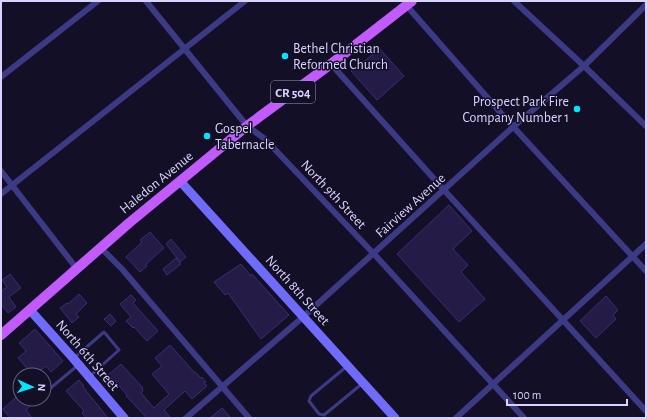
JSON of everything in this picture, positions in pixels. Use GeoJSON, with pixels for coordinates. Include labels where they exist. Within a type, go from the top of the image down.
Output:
{"type":"FeatureCollection","features":[{"type":"Feature","properties":{"kind":"main road","name":"Haledon Avenue"},"geometry":{"type":"LineString","coordinates":[[1,335],[100,247],[247,126],[331,64],[409,3]]}},
{"type":"Feature","properties":{"kind":"street"},"geometry":{"type":"LineString","coordinates":[[1,77],[98,1]]}},
{"type":"Feature","properties":{"kind":"street","name":"North 9th Street"},"geometry":{"type":"LineString","coordinates":[[146,1],[247,126],[265,138],[374,254],[524,418]]}},
{"type":"Feature","properties":{"kind":"street"},"geometry":{"type":"LineString","coordinates":[[1,194],[245,1]]}},
{"type":"Feature","properties":{"kind":"street"},"geometry":{"type":"LineString","coordinates":[[514,1],[646,126]]}},
{"type":"Feature","properties":{"kind":"street"},"geometry":{"type":"LineString","coordinates":[[409,3],[514,127],[646,271]]}},
{"type":"Feature","properties":{"kind":"street","name":"Fairview Avenue"},"geometry":{"type":"LineString","coordinates":[[186,418],[303,317],[584,66],[646,3]]}},
{"type":"Feature","properties":{"kind":"street"},"geometry":{"type":"LineString","coordinates":[[331,64],[646,411]]}},
{"type":"Feature","properties":{"kind":"street"},"geometry":{"type":"LineString","coordinates":[[1,171],[78,268]]}},
{"type":"Feature","properties":{"kind":"street","name":"North 8th Street"},"geometry":{"type":"LineString","coordinates":[[180,181],[395,418]]}},
{"type":"Feature","properties":{"kind":"street"},"geometry":{"type":"LineString","coordinates":[[456,418],[646,244]]}},
{"type":"Feature","properties":{"kind":"street"},"geometry":{"type":"LineString","coordinates":[[100,247],[122,269],[249,418]]}},
{"type":"Feature","properties":{"kind":"street","name":"North 6th Street"},"geometry":{"type":"LineString","coordinates":[[30,310],[124,418]]}},
{"type":"Feature","properties":{"kind":"lane"},"geometry":{"type":"LineString","coordinates":[[52,386],[104,332],[119,350],[89,377]]}},
{"type":"Feature","properties":{"kind":"lane"},"geometry":{"type":"LineString","coordinates":[[347,366],[310,396],[309,401],[319,414],[324,415],[364,383]]}},
{"type":"Feature","properties":{"kind":"building"},"geometry":{"type":"Polygon","coordinates":[[[380,49],[404,76],[377,100],[351,71],[380,49]]]}},
{"type":"Feature","properties":{"kind":"building"},"geometry":{"type":"Polygon","coordinates":[[[449,205],[472,231],[453,249],[468,265],[461,272],[485,299],[459,322],[397,254],[449,205]]]}},
{"type":"Feature","properties":{"kind":"building"},"geometry":{"type":"Polygon","coordinates":[[[150,232],[164,248],[146,264],[147,266],[140,272],[126,257],[142,242],[140,240],[150,232]]]}},
{"type":"Feature","properties":{"kind":"building"},"geometry":{"type":"Polygon","coordinates":[[[171,239],[186,257],[180,262],[166,244],[171,239]]]}},
{"type":"Feature","properties":{"kind":"building"},"geometry":{"type":"Polygon","coordinates":[[[176,258],[181,264],[167,275],[163,269],[176,258]]]}},
{"type":"Feature","properties":{"kind":"building"},"geometry":{"type":"Polygon","coordinates":[[[241,264],[289,315],[261,339],[228,293],[225,295],[214,282],[241,264]]]}},
{"type":"Feature","properties":{"kind":"building"},"geometry":{"type":"Polygon","coordinates":[[[10,274],[21,288],[9,297],[16,307],[8,313],[1,304],[1,291],[7,287],[2,280],[10,274]]]}},
{"type":"Feature","properties":{"kind":"building"},"geometry":{"type":"Polygon","coordinates":[[[79,294],[87,303],[76,314],[79,317],[72,323],[60,308],[67,303],[68,304],[79,294]]]}},
{"type":"Feature","properties":{"kind":"building"},"geometry":{"type":"Polygon","coordinates":[[[131,295],[136,300],[133,303],[158,331],[147,341],[126,321],[131,317],[120,304],[131,295]]]}},
{"type":"Feature","properties":{"kind":"building"},"geometry":{"type":"Polygon","coordinates":[[[606,296],[618,310],[613,315],[616,319],[596,338],[580,321],[606,296]]]}},
{"type":"Feature","properties":{"kind":"building"},"geometry":{"type":"Polygon","coordinates":[[[110,314],[116,321],[111,326],[104,319],[110,314]]]}},
{"type":"Feature","properties":{"kind":"building"},"geometry":{"type":"Polygon","coordinates":[[[35,329],[63,361],[52,371],[52,367],[46,366],[26,367],[18,358],[26,351],[19,343],[35,329]]]}},
{"type":"Feature","properties":{"kind":"building"},"geometry":{"type":"Polygon","coordinates":[[[170,345],[194,372],[201,378],[202,377],[207,386],[192,399],[185,391],[164,410],[171,418],[147,418],[108,375],[121,364],[143,388],[141,393],[154,408],[169,394],[152,374],[162,366],[155,358],[170,345]]]}},
{"type":"Feature","properties":{"kind":"building"},"geometry":{"type":"Polygon","coordinates":[[[79,380],[108,418],[86,418],[82,413],[84,411],[66,391],[79,380]]]}},
{"type":"Feature","properties":{"kind":"building"},"geometry":{"type":"Polygon","coordinates":[[[12,401],[12,407],[29,407],[26,410],[32,418],[10,418],[3,409],[12,401]]]}},
{"type":"Feature","properties":{"kind":"building"},"geometry":{"type":"Polygon","coordinates":[[[222,408],[231,418],[210,418],[222,408]]]}},
{"type":"Feature","properties":{"kind":"place","name":"Bethel Christian Reformed Church"},"geometry":{"type":"Point","coordinates":[285,56]}},
{"type":"Feature","properties":{"kind":"place","name":"Prospect Park Fire Company Number 1"},"geometry":{"type":"Point","coordinates":[577,109]}},
{"type":"Feature","properties":{"kind":"place","name":"Gospel Tabernacle"},"geometry":{"type":"Point","coordinates":[207,136]}}]}
